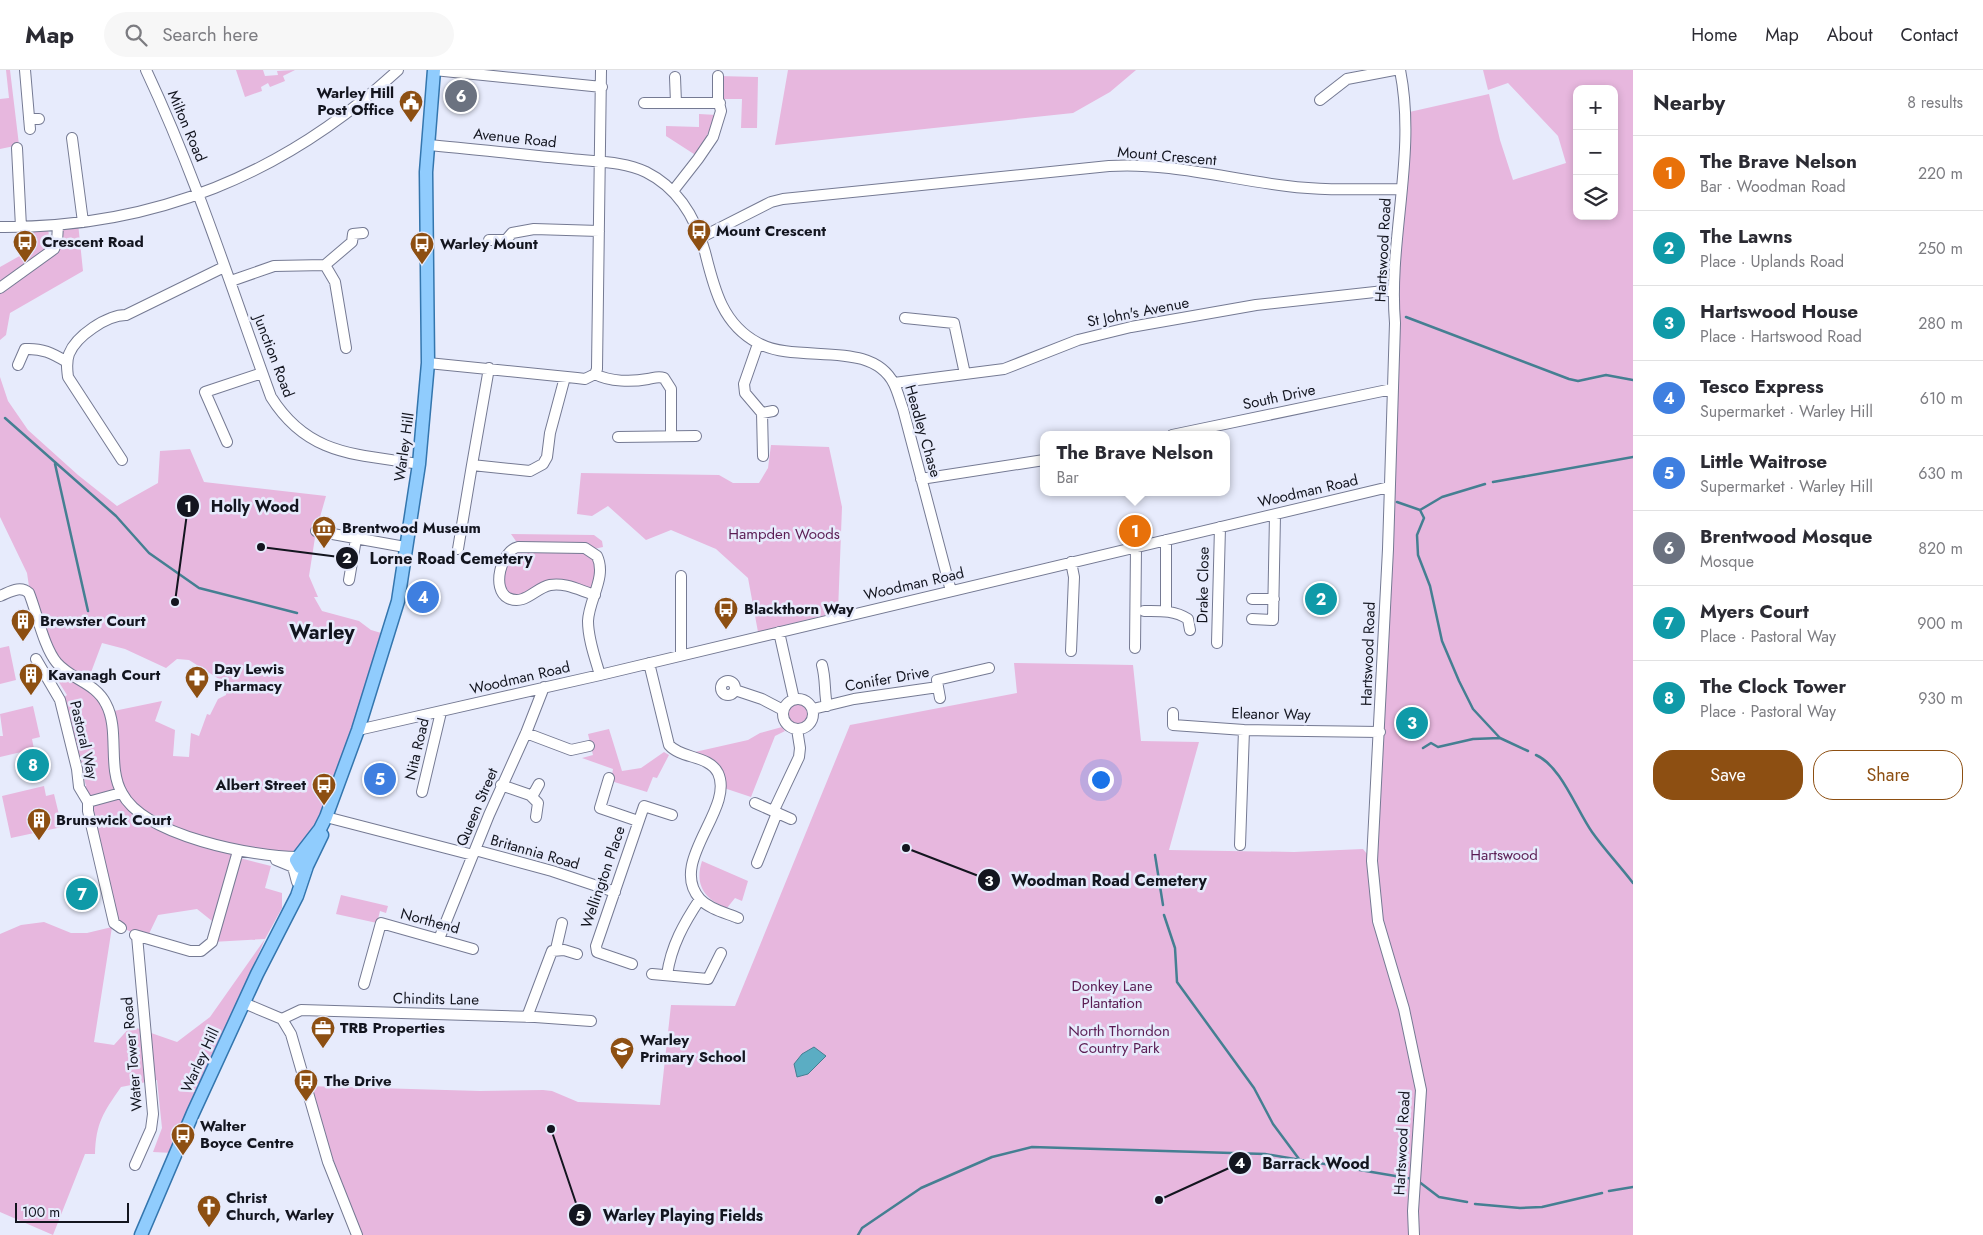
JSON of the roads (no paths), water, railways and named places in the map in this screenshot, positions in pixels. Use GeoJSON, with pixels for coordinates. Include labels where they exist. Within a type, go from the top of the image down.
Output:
{"type":"FeatureCollection","features":[{"type":"Feature","properties":{"kind":"main road","name":"Warley Hill"},"geometry":{"type":"LineString","coordinates":[[293,902],[299,862],[325,828],[326,816],[358,730],[398,601],[419,464],[428,363],[426,204],[428,145],[434,70]]}},
{"type":"Feature","properties":{"kind":"main road","name":"Warley Hill"},"geometry":{"type":"LineString","coordinates":[[141,1235],[193,1113],[293,902],[299,862]]}},
{"type":"Feature","properties":{"kind":"street"},"geometry":{"type":"LineString","coordinates":[[25,70],[33,122]]}},
{"type":"Feature","properties":{"kind":"street","name":"Milton Road"},"geometry":{"type":"LineString","coordinates":[[146,70],[170,120],[199,194]]}},
{"type":"Feature","properties":{"kind":"street"},"geometry":{"type":"LineString","coordinates":[[0,226],[22,227],[83,222],[146,211],[199,194],[248,174],[302,146],[345,115],[398,70]]}},
{"type":"Feature","properties":{"kind":"street"},"geometry":{"type":"LineString","coordinates":[[434,70],[602,87]]}},
{"type":"Feature","properties":{"kind":"street"},"geometry":{"type":"LineString","coordinates":[[595,374],[597,369],[601,70]]}},
{"type":"Feature","properties":{"kind":"street"},"geometry":{"type":"LineString","coordinates":[[1320,100],[1347,79],[1394,70]]}},
{"type":"Feature","properties":{"kind":"street","name":"Hartswood Road"},"geometry":{"type":"LineString","coordinates":[[1400,70],[1406,121],[1393,290],[1395,323],[1380,732],[1372,861],[1378,921],[1404,1009],[1422,1090],[1413,1211],[1414,1235]]}},
{"type":"Feature","properties":{"kind":"street"},"geometry":{"type":"LineString","coordinates":[[673,191],[713,137],[721,114],[718,76]]}},
{"type":"Feature","properties":{"kind":"street"},"geometry":{"type":"LineString","coordinates":[[676,77],[676,103]]}},
{"type":"Feature","properties":{"kind":"street"},"geometry":{"type":"LineString","coordinates":[[644,103],[720,103]]}},
{"type":"Feature","properties":{"kind":"street"},"geometry":{"type":"LineString","coordinates":[[72,138],[83,222]]}},
{"type":"Feature","properties":{"kind":"street","name":"Avenue Road"},"geometry":{"type":"LineString","coordinates":[[428,145],[599,162]]}},
{"type":"Feature","properties":{"kind":"street"},"geometry":{"type":"LineString","coordinates":[[17,148],[22,227]]}},
{"type":"Feature","properties":{"kind":"street","name":"Headley Chase"},"geometry":{"type":"LineString","coordinates":[[599,162],[633,167],[646,172],[673,191],[689,213],[700,238],[720,305],[737,327],[758,344],[794,354],[863,358],[877,364],[894,383],[951,591]]}},
{"type":"Feature","properties":{"kind":"street","name":"Mount Crescent"},"geometry":{"type":"LineString","coordinates":[[700,238],[771,202],[783,199],[1130,164],[1192,171],[1303,188],[1402,188]]}},
{"type":"Feature","properties":{"kind":"street","name":"Junction Road"},"geometry":{"type":"LineString","coordinates":[[199,194],[271,397],[286,418],[303,434],[322,445],[346,452],[419,464]]}},
{"type":"Feature","properties":{"kind":"street"},"geometry":{"type":"LineString","coordinates":[[0,288],[54,249],[57,242],[58,225]]}},
{"type":"Feature","properties":{"kind":"street"},"geometry":{"type":"LineString","coordinates":[[489,240],[506,240],[512,233],[534,229],[599,231]]}},
{"type":"Feature","properties":{"kind":"street"},"geometry":{"type":"LineString","coordinates":[[231,281],[274,266],[325,266],[352,242],[353,234],[364,233]]}},
{"type":"Feature","properties":{"kind":"street"},"geometry":{"type":"LineString","coordinates":[[325,266],[335,282],[346,348]]}},
{"type":"Feature","properties":{"kind":"street"},"geometry":{"type":"LineString","coordinates":[[122,460],[68,377],[67,362],[76,341],[113,318],[126,315],[224,267]]}},
{"type":"Feature","properties":{"kind":"street","name":"St John's Avenue"},"geometry":{"type":"LineString","coordinates":[[894,383],[1004,369],[1078,340],[1131,327],[1265,304],[1393,290]]}},
{"type":"Feature","properties":{"kind":"street"},"geometry":{"type":"LineString","coordinates":[[909,320],[954,323],[965,374]]}},
{"type":"Feature","properties":{"kind":"street"},"geometry":{"type":"LineString","coordinates":[[758,344],[744,384],[744,393],[768,412],[763,456]]}},
{"type":"Feature","properties":{"kind":"street"},"geometry":{"type":"LineString","coordinates":[[18,366],[25,349],[50,352],[67,362]]}},
{"type":"Feature","properties":{"kind":"street"},"geometry":{"type":"LineString","coordinates":[[428,363],[585,379],[595,374],[617,380],[648,379],[659,376],[664,378],[671,389],[671,436]]}},
{"type":"Feature","properties":{"kind":"street"},"geometry":{"type":"LineString","coordinates":[[458,549],[489,368]]}},
{"type":"Feature","properties":{"kind":"street"},"geometry":{"type":"LineString","coordinates":[[227,442],[205,392],[262,372]]}},
{"type":"Feature","properties":{"kind":"street"},"geometry":{"type":"LineString","coordinates":[[472,465],[530,471],[547,466],[552,423],[565,377]]}},
{"type":"Feature","properties":{"kind":"street","name":"South Drive"},"geometry":{"type":"LineString","coordinates":[[1191,431],[1392,389]]}},
{"type":"Feature","properties":{"kind":"street"},"geometry":{"type":"LineString","coordinates":[[618,436],[696,436]]}},
{"type":"Feature","properties":{"kind":"street"},"geometry":{"type":"LineString","coordinates":[[921,479],[1040,461]]}},
{"type":"Feature","properties":{"kind":"street","name":"Woodman Road"},"geometry":{"type":"LineString","coordinates":[[358,730],[681,656],[1389,487]]}},
{"type":"Feature","properties":{"kind":"street"},"geometry":{"type":"LineString","coordinates":[[1252,619],[1273,620],[1275,515]]}},
{"type":"Feature","properties":{"kind":"street","name":"Drake Close"},"geometry":{"type":"LineString","coordinates":[[1217,643],[1220,527]]}},
{"type":"Feature","properties":{"kind":"street"},"geometry":{"type":"LineString","coordinates":[[316,531],[405,547]]}},
{"type":"Feature","properties":{"kind":"street"},"geometry":{"type":"LineString","coordinates":[[349,580],[356,539]]}},
{"type":"Feature","properties":{"kind":"street"},"geometry":{"type":"LineString","coordinates":[[1166,540],[1166,611]]}},
{"type":"Feature","properties":{"kind":"street"},"geometry":{"type":"LineString","coordinates":[[595,595],[556,584],[544,587],[524,599],[510,599],[503,594],[500,586],[503,562],[508,552],[518,547],[590,549],[596,556],[599,565],[595,595],[588,622],[600,675]]}},
{"type":"Feature","properties":{"kind":"street"},"geometry":{"type":"LineString","coordinates":[[1134,648],[1136,547]]}},
{"type":"Feature","properties":{"kind":"street"},"geometry":{"type":"LineString","coordinates":[[1071,562],[1074,577],[1071,651]]}},
{"type":"Feature","properties":{"kind":"street"},"geometry":{"type":"LineString","coordinates":[[681,576],[681,656]]}},
{"type":"Feature","properties":{"kind":"street","name":"Pastoral Way"},"geometry":{"type":"LineString","coordinates":[[0,596],[18,589],[30,593],[53,658],[64,670],[91,686],[106,702],[110,715],[117,779],[121,793],[88,802]]}},
{"type":"Feature","properties":{"kind":"street"},"geometry":{"type":"LineString","coordinates":[[1252,599],[1274,599]]}},
{"type":"Feature","properties":{"kind":"street"},"geometry":{"type":"LineString","coordinates":[[1144,611],[1166,611],[1188,618],[1190,630]]}},
{"type":"Feature","properties":{"kind":"street"},"geometry":{"type":"LineString","coordinates":[[779,632],[794,699]]}},
{"type":"Feature","properties":{"kind":"street","name":"Pastoral Way"},"geometry":{"type":"LineString","coordinates":[[36,659],[60,700],[77,769],[79,787],[88,802],[88,811],[114,923],[121,928]]}},
{"type":"Feature","properties":{"kind":"street"},"geometry":{"type":"LineString","coordinates":[[649,663],[669,746],[674,750],[710,764],[717,770],[721,781],[719,797],[694,859],[692,879],[700,899],[720,911],[738,918]]}},
{"type":"Feature","properties":{"kind":"street"},"geometry":{"type":"LineString","coordinates":[[822,665],[826,684],[824,690],[827,706]]}},
{"type":"Feature","properties":{"kind":"street","name":"Conifer Drive"},"geometry":{"type":"LineString","coordinates":[[813,709],[880,695],[989,668]]}},
{"type":"Feature","properties":{"kind":"street"},"geometry":{"type":"LineString","coordinates":[[937,680],[940,698]]}},
{"type":"Feature","properties":{"kind":"street","name":"Queen Street"},"geometry":{"type":"LineString","coordinates":[[440,939],[501,785],[526,733],[544,687]]}},
{"type":"Feature","properties":{"kind":"street"},"geometry":{"type":"LineString","coordinates":[[735,690],[762,699],[784,710]]}},
{"type":"Feature","properties":{"kind":"street"},"geometry":{"type":"LineString","coordinates":[[794,699],[804,699],[813,709],[813,717],[810,723],[797,729],[787,724],[784,710],[786,705],[794,699]]}},
{"type":"Feature","properties":{"kind":"street","name":"Nita Road"},"geometry":{"type":"LineString","coordinates":[[422,792],[441,712]]}},
{"type":"Feature","properties":{"kind":"street","name":"Eleanor Way"},"geometry":{"type":"LineString","coordinates":[[1173,713],[1173,725],[1244,730],[1380,732]]}},
{"type":"Feature","properties":{"kind":"street"},"geometry":{"type":"LineString","coordinates":[[757,863],[775,812],[799,757],[800,748],[797,729]]}},
{"type":"Feature","properties":{"kind":"street"},"geometry":{"type":"LineString","coordinates":[[1240,845],[1244,730]]}},
{"type":"Feature","properties":{"kind":"street"},"geometry":{"type":"LineString","coordinates":[[526,733],[571,750],[590,746]]}},
{"type":"Feature","properties":{"kind":"street"},"geometry":{"type":"LineString","coordinates":[[609,778],[600,808],[638,821]]}},
{"type":"Feature","properties":{"kind":"street"},"geometry":{"type":"LineString","coordinates":[[530,795],[534,793],[539,784]]}},
{"type":"Feature","properties":{"kind":"street"},"geometry":{"type":"LineString","coordinates":[[501,785],[530,795],[538,803],[536,817]]}},
{"type":"Feature","properties":{"kind":"street"},"geometry":{"type":"LineString","coordinates":[[121,793],[131,806],[161,825],[238,851],[299,862]]}},
{"type":"Feature","properties":{"kind":"street"},"geometry":{"type":"LineString","coordinates":[[756,803],[792,819]]}},
{"type":"Feature","properties":{"kind":"street","name":"Wellington Place"},"geometry":{"type":"LineString","coordinates":[[632,964],[596,950],[644,806],[672,815]]}},
{"type":"Feature","properties":{"kind":"street"},"geometry":{"type":"LineString","coordinates":[[326,816],[474,852]]}},
{"type":"Feature","properties":{"kind":"street","name":"Water Tower Road"},"geometry":{"type":"LineString","coordinates":[[135,1165],[151,1129],[152,1114],[136,936],[190,951],[201,951],[212,942],[238,851]]}},
{"type":"Feature","properties":{"kind":"street","name":"Britannia Road"},"geometry":{"type":"LineString","coordinates":[[474,852],[552,871],[615,892]]}},
{"type":"Feature","properties":{"kind":"street"},"geometry":{"type":"LineString","coordinates":[[266,856],[299,862]]}},
{"type":"Feature","properties":{"kind":"street"},"geometry":{"type":"LineString","coordinates":[[667,975],[669,961],[682,926],[700,899]]}},
{"type":"Feature","properties":{"kind":"street","name":"Northend"},"geometry":{"type":"LineString","coordinates":[[364,984],[380,923],[474,949]]}},
{"type":"Feature","properties":{"kind":"street"},"geometry":{"type":"LineString","coordinates":[[527,1017],[549,956],[556,949],[562,923]]}},
{"type":"Feature","properties":{"kind":"street"},"geometry":{"type":"LineString","coordinates":[[556,949],[578,954]]}},
{"type":"Feature","properties":{"kind":"street"},"geometry":{"type":"LineString","coordinates":[[652,974],[708,979],[721,953]]}},
{"type":"Feature","properties":{"kind":"street"},"geometry":{"type":"LineString","coordinates":[[244,1003],[282,1019],[291,1034],[328,1162],[357,1235]]}},
{"type":"Feature","properties":{"kind":"street","name":"Chindits Lane"},"geometry":{"type":"LineString","coordinates":[[282,1019],[301,1010],[527,1017],[591,1021]]}},
{"type":"Feature","properties":{"kind":"water"},"geometry":{"type":"Polygon","coordinates":[[[814,1047],[826,1056],[808,1074],[797,1077],[794,1064],[802,1054],[814,1047]]]}},
{"type":"Feature","properties":{"kind":"waterway"},"geometry":{"type":"LineString","coordinates":[[1406,317],[1569,379],[1578,381],[1606,375],[1633,380]]}},
{"type":"Feature","properties":{"kind":"waterway"},"geometry":{"type":"LineString","coordinates":[[5,418],[116,516],[149,553],[199,588],[297,613]]}},
{"type":"Feature","properties":{"kind":"waterway"},"geometry":{"type":"LineString","coordinates":[[1493,482],[1633,457]]}},
{"type":"Feature","properties":{"kind":"waterway"},"geometry":{"type":"LineString","coordinates":[[55,464],[88,611]]}},
{"type":"Feature","properties":{"kind":"waterway"},"geometry":{"type":"LineString","coordinates":[[1420,510],[1442,497],[1485,484]]}},
{"type":"Feature","properties":{"kind":"waterway"},"geometry":{"type":"LineString","coordinates":[[1397,502],[1420,510],[1424,518],[1417,535],[1418,555],[1430,586],[1442,641],[1473,709],[1500,738],[1528,751]]}},
{"type":"Feature","properties":{"kind":"waterway"},"geometry":{"type":"LineString","coordinates":[[1423,748],[1431,743],[1438,747],[1473,739],[1500,738]]}},
{"type":"Feature","properties":{"kind":"waterway"},"geometry":{"type":"LineString","coordinates":[[1536,755],[1553,768],[1592,832],[1633,883]]}},
{"type":"Feature","properties":{"kind":"waterway"},"geometry":{"type":"LineString","coordinates":[[1155,855],[1163,905]]}},
{"type":"Feature","properties":{"kind":"waterway"},"geometry":{"type":"LineString","coordinates":[[1164,915],[1175,948],[1177,982],[1254,1088],[1273,1124],[1299,1159]]}},
{"type":"Feature","properties":{"kind":"waterway"},"geometry":{"type":"LineString","coordinates":[[858,1235],[862,1228],[921,1188],[992,1157],[1032,1147],[1265,1154],[1413,1179]]}},
{"type":"Feature","properties":{"kind":"waterway"},"geometry":{"type":"LineString","coordinates":[[1418,1181],[1439,1197],[1467,1202]]}},
{"type":"Feature","properties":{"kind":"waterway"},"geometry":{"type":"LineString","coordinates":[[1609,1191],[1633,1187]]}},
{"type":"Feature","properties":{"kind":"waterway"},"geometry":{"type":"LineString","coordinates":[[1475,1204],[1520,1208],[1542,1207],[1602,1193]]}},
{"type":"Feature","properties":{"kind":"place","name":"Brentwood Mosque"},"geometry":{"type":"Point","coordinates":[461,96]}},
{"type":"Feature","properties":{"kind":"place","name":"Warley Hill Post Office"},"geometry":{"type":"Point","coordinates":[411,123]}},
{"type":"Feature","properties":{"kind":"place","name":"Mount Crescent"},"geometry":{"type":"Point","coordinates":[699,252]}},
{"type":"Feature","properties":{"kind":"place","name":"Crescent Road"},"geometry":{"type":"Point","coordinates":[25,263]}},
{"type":"Feature","properties":{"kind":"place","name":"Warley Mount"},"geometry":{"type":"Point","coordinates":[422,265]}},
{"type":"Feature","properties":{"kind":"place","name":"The Brave Nelson"},"geometry":{"type":"Point","coordinates":[1135,531]}},
{"type":"Feature","properties":{"kind":"place","name":"Lorne Road Cemetery"},"geometry":{"type":"Point","coordinates":[261,547]}},
{"type":"Feature","properties":{"kind":"place","name":"Brentwood Museum"},"geometry":{"type":"Point","coordinates":[324,549]}},
{"type":"Feature","properties":{"kind":"place","name":"Tesco Express"},"geometry":{"type":"Point","coordinates":[423,597]}},
{"type":"Feature","properties":{"kind":"place","name":"The Lawns"},"geometry":{"type":"Point","coordinates":[1321,599]}},
{"type":"Feature","properties":{"kind":"place","name":"Holly Wood"},"geometry":{"type":"Point","coordinates":[175,602]}},
{"type":"Feature","properties":{"kind":"place","name":"Blackthorn Way"},"geometry":{"type":"Point","coordinates":[726,630]}},
{"type":"Feature","properties":{"kind":"place","name":"Brewster Court"},"geometry":{"type":"Point","coordinates":[23,642]}},
{"type":"Feature","properties":{"kind":"place","name":"Kavanagh Court"},"geometry":{"type":"Point","coordinates":[31,696]}},
{"type":"Feature","properties":{"kind":"place","name":"Day Lewis Pharmacy"},"geometry":{"type":"Point","coordinates":[197,699]}},
{"type":"Feature","properties":{"kind":"place","name":"Hartswood House"},"geometry":{"type":"Point","coordinates":[1412,723]}},
{"type":"Feature","properties":{"kind":"place","name":"The Clock Tower"},"geometry":{"type":"Point","coordinates":[33,765]}},
{"type":"Feature","properties":{"kind":"place","name":"Little Waitrose"},"geometry":{"type":"Point","coordinates":[380,779]}},
{"type":"Feature","properties":{"kind":"place","name":"Albert Street"},"geometry":{"type":"Point","coordinates":[324,806]}},
{"type":"Feature","properties":{"kind":"place","name":"Brunswick Court"},"geometry":{"type":"Point","coordinates":[39,841]}},
{"type":"Feature","properties":{"kind":"place","name":"Woodman Road Cemetery"},"geometry":{"type":"Point","coordinates":[906,848]}},
{"type":"Feature","properties":{"kind":"place","name":"Myers Court"},"geometry":{"type":"Point","coordinates":[82,894]}},
{"type":"Feature","properties":{"kind":"place","name":"TRB Properties"},"geometry":{"type":"Point","coordinates":[323,1049]}},
{"type":"Feature","properties":{"kind":"place","name":"Warley Primary School"},"geometry":{"type":"Point","coordinates":[622,1070]}},
{"type":"Feature","properties":{"kind":"place","name":"The Drive"},"geometry":{"type":"Point","coordinates":[306,1102]}},
{"type":"Feature","properties":{"kind":"place","name":"Warley Playing Fields"},"geometry":{"type":"Point","coordinates":[551,1129]}},
{"type":"Feature","properties":{"kind":"place","name":"Walter Boyce Centre"},"geometry":{"type":"Point","coordinates":[183,1156]}},
{"type":"Feature","properties":{"kind":"place","name":"Barrack Wood"},"geometry":{"type":"Point","coordinates":[1159,1200]}},
{"type":"Feature","properties":{"kind":"place","name":"Christ Church, Warley"},"geometry":{"type":"Point","coordinates":[209,1228]}},
{"type":"Feature","properties":{"kind":"district","name":"Warley"},"geometry":{"type":"Point","coordinates":[322,632]}},
{"type":"Feature","properties":{"kind":"park label","name":"Hampden Woods"},"geometry":{"type":"Point","coordinates":[784,534]}},
{"type":"Feature","properties":{"kind":"park label","name":"Hartswood"},"geometry":{"type":"Point","coordinates":[1504,855]}},
{"type":"Feature","properties":{"kind":"park label","name":"Donkey Lane Plantation"},"geometry":{"type":"Point","coordinates":[1112,994]}},
{"type":"Feature","properties":{"kind":"park label","name":"North Thorndon Country Park"},"geometry":{"type":"Point","coordinates":[1119,1040]}}]}
